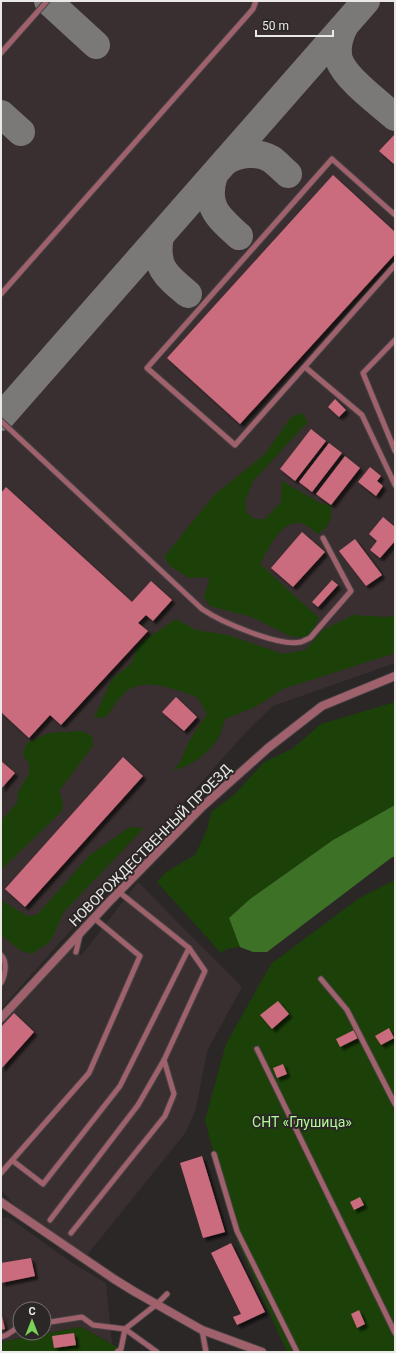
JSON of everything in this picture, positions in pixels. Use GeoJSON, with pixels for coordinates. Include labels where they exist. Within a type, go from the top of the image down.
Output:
{"type":"FeatureCollection","features":[{"type":"Feature","properties":{"kind":"street","name":"НОВОРОЖДЕСТВЕННЫЙ ПРОЕЗД"},"geometry":{"type":"LineString","coordinates":[[1,1018],[94,918],[202,807],[268,748],[322,706],[395,676]]}},
{"type":"Feature","properties":{"kind":"street"},"geometry":{"type":"LineString","coordinates":[[1,1202],[114,1279],[202,1330],[262,1352]]}},
{"type":"Feature","properties":{"kind":"lane"},"geometry":{"type":"LineString","coordinates":[[1,53],[47,1]]}},
{"type":"Feature","properties":{"kind":"lane"},"geometry":{"type":"LineString","coordinates":[[1,294],[253,9],[256,1]]}},
{"type":"Feature","properties":{"kind":"lane"},"geometry":{"type":"LineString","coordinates":[[395,215],[332,159],[147,368],[235,445],[395,265]]}},
{"type":"Feature","properties":{"kind":"lane"},"geometry":{"type":"LineString","coordinates":[[395,340],[363,373],[395,451]]}},
{"type":"Feature","properties":{"kind":"lane"},"geometry":{"type":"LineString","coordinates":[[304,367],[362,415],[395,485]]}},
{"type":"Feature","properties":{"kind":"lane"},"geometry":{"type":"LineString","coordinates":[[1,421],[202,609],[210,614],[246,629],[280,641],[301,642],[310,638],[351,591],[323,538]]}},
{"type":"Feature","properties":{"kind":"lane"},"geometry":{"type":"LineString","coordinates":[[50,1220],[138,1105],[164,1060],[206,971],[189,948],[119,892]]}},
{"type":"Feature","properties":{"kind":"lane"},"geometry":{"type":"LineString","coordinates":[[1,1173],[88,1073],[140,956],[94,918]]}},
{"type":"Feature","properties":{"kind":"lane"},"geometry":{"type":"LineString","coordinates":[[76,952],[81,932]]}},
{"type":"Feature","properties":{"kind":"lane"},"geometry":{"type":"LineString","coordinates":[[13,1161],[43,1184],[120,1086],[189,948]]}},
{"type":"Feature","properties":{"kind":"lane"},"geometry":{"type":"LineString","coordinates":[[1,955],[3,957],[5,968],[4,978],[1,984]]}},
{"type":"Feature","properties":{"kind":"lane"},"geometry":{"type":"LineString","coordinates":[[321,980],[347,1010],[395,1104]]}},
{"type":"Feature","properties":{"kind":"lane"},"geometry":{"type":"LineString","coordinates":[[257,1049],[395,1333]]}},
{"type":"Feature","properties":{"kind":"lane"},"geometry":{"type":"LineString","coordinates":[[71,1233],[164,1116],[174,1094],[164,1060]]}},
{"type":"Feature","properties":{"kind":"lane"},"geometry":{"type":"LineString","coordinates":[[214,1154],[238,1231],[297,1352]]}},
{"type":"Feature","properties":{"kind":"lane"},"geometry":{"type":"LineString","coordinates":[[117,1352],[121,1349],[125,1329],[157,1304],[167,1294]]}},
{"type":"Feature","properties":{"kind":"lane"},"geometry":{"type":"LineString","coordinates":[[52,1322],[82,1317],[93,1325],[125,1329],[157,1352]]}},
{"type":"Feature","properties":{"kind":"lane"},"geometry":{"type":"LineString","coordinates":[[202,1330],[206,1352]]}},
{"type":"Feature","properties":{"kind":"lane"},"geometry":{"type":"LineString","coordinates":[[1,1337],[8,1336],[12,1333]]}},
{"type":"Feature","properties":{"kind":"shaded area"},"geometry":{"type":"Polygon","coordinates":[[[1,1],[395,1],[395,663],[273,706],[246,732],[1,1009],[1,1]]]}},
{"type":"Feature","properties":{"kind":"shaded area"},"geometry":{"type":"Polygon","coordinates":[[[395,805],[395,856],[267,952],[253,952],[240,947],[229,918],[250,899],[333,840],[395,805]]]}},
{"type":"Feature","properties":{"kind":"shaded area"},"geometry":{"type":"Polygon","coordinates":[[[138,882],[242,987],[207,1051],[196,1108],[186,1132],[87,1255],[19,1210],[1,1190],[1,1024],[71,947],[81,956],[138,882]]]}},
{"type":"Feature","properties":{"kind":"shaded area"},"geometry":{"type":"Polygon","coordinates":[[[8,1217],[72,1263],[106,1283],[112,1344],[81,1327],[52,1332],[52,1301],[12,1301],[12,1340],[1,1342],[1,1218],[8,1217]]]}},
{"type":"Feature","properties":{"kind":"green space"},"geometry":{"type":"Polygon","coordinates":[[[302,413],[308,422],[253,481],[245,501],[246,512],[255,519],[265,519],[281,502],[282,481],[320,503],[331,505],[331,515],[328,525],[322,531],[318,534],[301,523],[292,524],[286,527],[280,531],[275,538],[260,564],[319,618],[310,638],[290,636],[252,617],[210,606],[204,597],[210,577],[189,578],[170,566],[164,557],[214,495],[265,454],[291,417],[302,413]]]}},
{"type":"Feature","properties":{"kind":"green space"},"geometry":{"type":"Polygon","coordinates":[[[353,615],[387,617],[395,615],[395,653],[283,689],[255,707],[225,719],[220,736],[213,745],[198,760],[186,766],[173,770],[180,762],[189,741],[207,714],[197,697],[162,686],[136,686],[128,690],[122,696],[106,717],[94,718],[112,679],[131,664],[139,644],[176,619],[196,630],[228,635],[283,654],[305,650],[323,630],[353,615]]]}},
{"type":"Feature","properties":{"kind":"green space"},"geometry":{"type":"Polygon","coordinates":[[[395,702],[395,805],[333,840],[250,899],[229,918],[240,947],[227,949],[221,953],[157,882],[166,872],[195,855],[207,830],[211,812],[234,795],[264,762],[292,749],[321,724],[395,702]]]}},
{"type":"Feature","properties":{"kind":"green space"},"geometry":{"type":"Polygon","coordinates":[[[82,731],[92,736],[93,746],[59,791],[63,801],[62,811],[1,870],[1,821],[17,803],[18,792],[29,774],[29,764],[23,754],[27,743],[49,733],[82,731]]]}},
{"type":"Feature","properties":{"kind":"green space"},"geometry":{"type":"Polygon","coordinates":[[[130,827],[144,828],[64,912],[50,942],[32,954],[21,951],[1,935],[1,900],[27,916],[37,915],[90,855],[130,827]]]}},
{"type":"Feature","properties":{"kind":"green space","name":"СНТ «Глушица»"},"geometry":{"type":"Polygon","coordinates":[[[395,880],[395,1352],[287,1352],[235,1236],[205,1120],[226,1044],[271,964],[358,899],[395,880]]]}},
{"type":"Feature","properties":{"kind":"green space"},"geometry":{"type":"Polygon","coordinates":[[[81,1327],[126,1352],[1,1352],[1,1342],[12,1340],[52,1341],[52,1332],[81,1327]]]}},
{"type":"Feature","properties":{"kind":"building"},"geometry":{"type":"Polygon","coordinates":[[[395,134],[395,165],[379,151],[395,134]]]}},
{"type":"Feature","properties":{"kind":"building"},"geometry":{"type":"Polygon","coordinates":[[[333,175],[395,232],[395,254],[240,424],[167,358],[333,175]]]}},
{"type":"Feature","properties":{"kind":"building"},"geometry":{"type":"Polygon","coordinates":[[[335,399],[346,410],[339,417],[328,407],[335,399]]]}},
{"type":"Feature","properties":{"kind":"building"},"geometry":{"type":"Polygon","coordinates":[[[311,429],[326,441],[295,481],[280,469],[311,429]]]}},
{"type":"Feature","properties":{"kind":"building"},"geometry":{"type":"Polygon","coordinates":[[[329,443],[342,453],[312,492],[299,482],[329,443]]]}},
{"type":"Feature","properties":{"kind":"building"},"geometry":{"type":"Polygon","coordinates":[[[345,456],[360,468],[331,505],[316,494],[345,456]]]}},
{"type":"Feature","properties":{"kind":"building"},"geometry":{"type":"Polygon","coordinates":[[[370,467],[381,476],[377,481],[383,486],[376,496],[358,482],[370,467]]]}},
{"type":"Feature","properties":{"kind":"building"},"geometry":{"type":"Polygon","coordinates":[[[6,487],[132,602],[151,581],[172,600],[153,621],[146,615],[138,623],[148,631],[61,725],[50,715],[29,738],[1,712],[1,493],[6,487]]]}},
{"type":"Feature","properties":{"kind":"building"},"geometry":{"type":"Polygon","coordinates":[[[383,517],[395,527],[395,541],[380,558],[370,550],[377,541],[369,534],[383,517]]]}},
{"type":"Feature","properties":{"kind":"building"},"geometry":{"type":"Polygon","coordinates":[[[302,532],[325,552],[293,587],[271,568],[302,532]]]}},
{"type":"Feature","properties":{"kind":"building"},"geometry":{"type":"Polygon","coordinates":[[[355,539],[382,575],[366,586],[339,551],[355,539]]]}},
{"type":"Feature","properties":{"kind":"building"},"geometry":{"type":"Polygon","coordinates":[[[332,580],[338,585],[318,607],[312,602],[332,580]]]}},
{"type":"Feature","properties":{"kind":"building"},"geometry":{"type":"Polygon","coordinates":[[[176,697],[197,717],[184,731],[162,712],[176,697]]]}},
{"type":"Feature","properties":{"kind":"building"},"geometry":{"type":"Polygon","coordinates":[[[123,757],[143,776],[25,907],[5,889],[123,757]]]}},
{"type":"Feature","properties":{"kind":"building"},"geometry":{"type":"Polygon","coordinates":[[[1,761],[15,773],[1,789],[1,761]]]}},
{"type":"Feature","properties":{"kind":"building"},"geometry":{"type":"Polygon","coordinates":[[[278,1001],[289,1014],[272,1029],[260,1015],[278,1001]]]}},
{"type":"Feature","properties":{"kind":"building"},"geometry":{"type":"Polygon","coordinates":[[[14,1013],[34,1032],[1,1069],[1,1027],[14,1013]]]}},
{"type":"Feature","properties":{"kind":"building"},"geometry":{"type":"Polygon","coordinates":[[[389,1028],[394,1038],[381,1045],[375,1036],[389,1028]]]}},
{"type":"Feature","properties":{"kind":"building"},"geometry":{"type":"Polygon","coordinates":[[[354,1030],[358,1038],[340,1047],[336,1039],[354,1030]]]}},
{"type":"Feature","properties":{"kind":"building"},"geometry":{"type":"Polygon","coordinates":[[[283,1064],[287,1074],[277,1078],[273,1068],[283,1064]]]}},
{"type":"Feature","properties":{"kind":"building"},"geometry":{"type":"Polygon","coordinates":[[[202,1156],[225,1232],[203,1238],[180,1163],[202,1156]]]}},
{"type":"Feature","properties":{"kind":"building"},"geometry":{"type":"Polygon","coordinates":[[[360,1197],[364,1205],[354,1210],[350,1202],[360,1197]]]}},
{"type":"Feature","properties":{"kind":"building"},"geometry":{"type":"Polygon","coordinates":[[[231,1243],[265,1312],[237,1325],[233,1317],[241,1314],[211,1253],[231,1243]]]}},
{"type":"Feature","properties":{"kind":"building"},"geometry":{"type":"Polygon","coordinates":[[[31,1258],[35,1276],[1,1283],[1,1263],[31,1258]]]}},
{"type":"Feature","properties":{"kind":"building"},"geometry":{"type":"Polygon","coordinates":[[[359,1310],[365,1324],[357,1328],[351,1314],[359,1310]]]}},
{"type":"Feature","properties":{"kind":"building"},"geometry":{"type":"Polygon","coordinates":[[[1,1312],[5,1329],[1,1330],[1,1312]]]}},
{"type":"Feature","properties":{"kind":"building"},"geometry":{"type":"Polygon","coordinates":[[[74,1333],[76,1345],[54,1348],[52,1336],[74,1333]]]}},
{"type":"Feature","properties":{"kind":"taxiway"},"geometry":{"type":"LineString","coordinates":[[48,1],[96,45]]}},
{"type":"Feature","properties":{"kind":"taxiway"},"geometry":{"type":"LineString","coordinates":[[1,417],[366,1]]}},
{"type":"Feature","properties":{"kind":"taxiway"},"geometry":{"type":"LineString","coordinates":[[344,27],[339,39],[339,60],[348,75],[395,117]]}},
{"type":"Feature","properties":{"kind":"taxiway"},"geometry":{"type":"LineString","coordinates":[[1,114],[21,132]]}},
{"type":"Feature","properties":{"kind":"taxiway"},"geometry":{"type":"LineString","coordinates":[[226,161],[237,156],[248,154],[266,156],[288,174]]}},
{"type":"Feature","properties":{"kind":"taxiway"},"geometry":{"type":"LineString","coordinates":[[214,175],[211,186],[212,203],[219,217],[239,236]]}},
{"type":"Feature","properties":{"kind":"taxiway"},"geometry":{"type":"LineString","coordinates":[[160,236],[160,263],[168,276],[188,294]]}}]}
